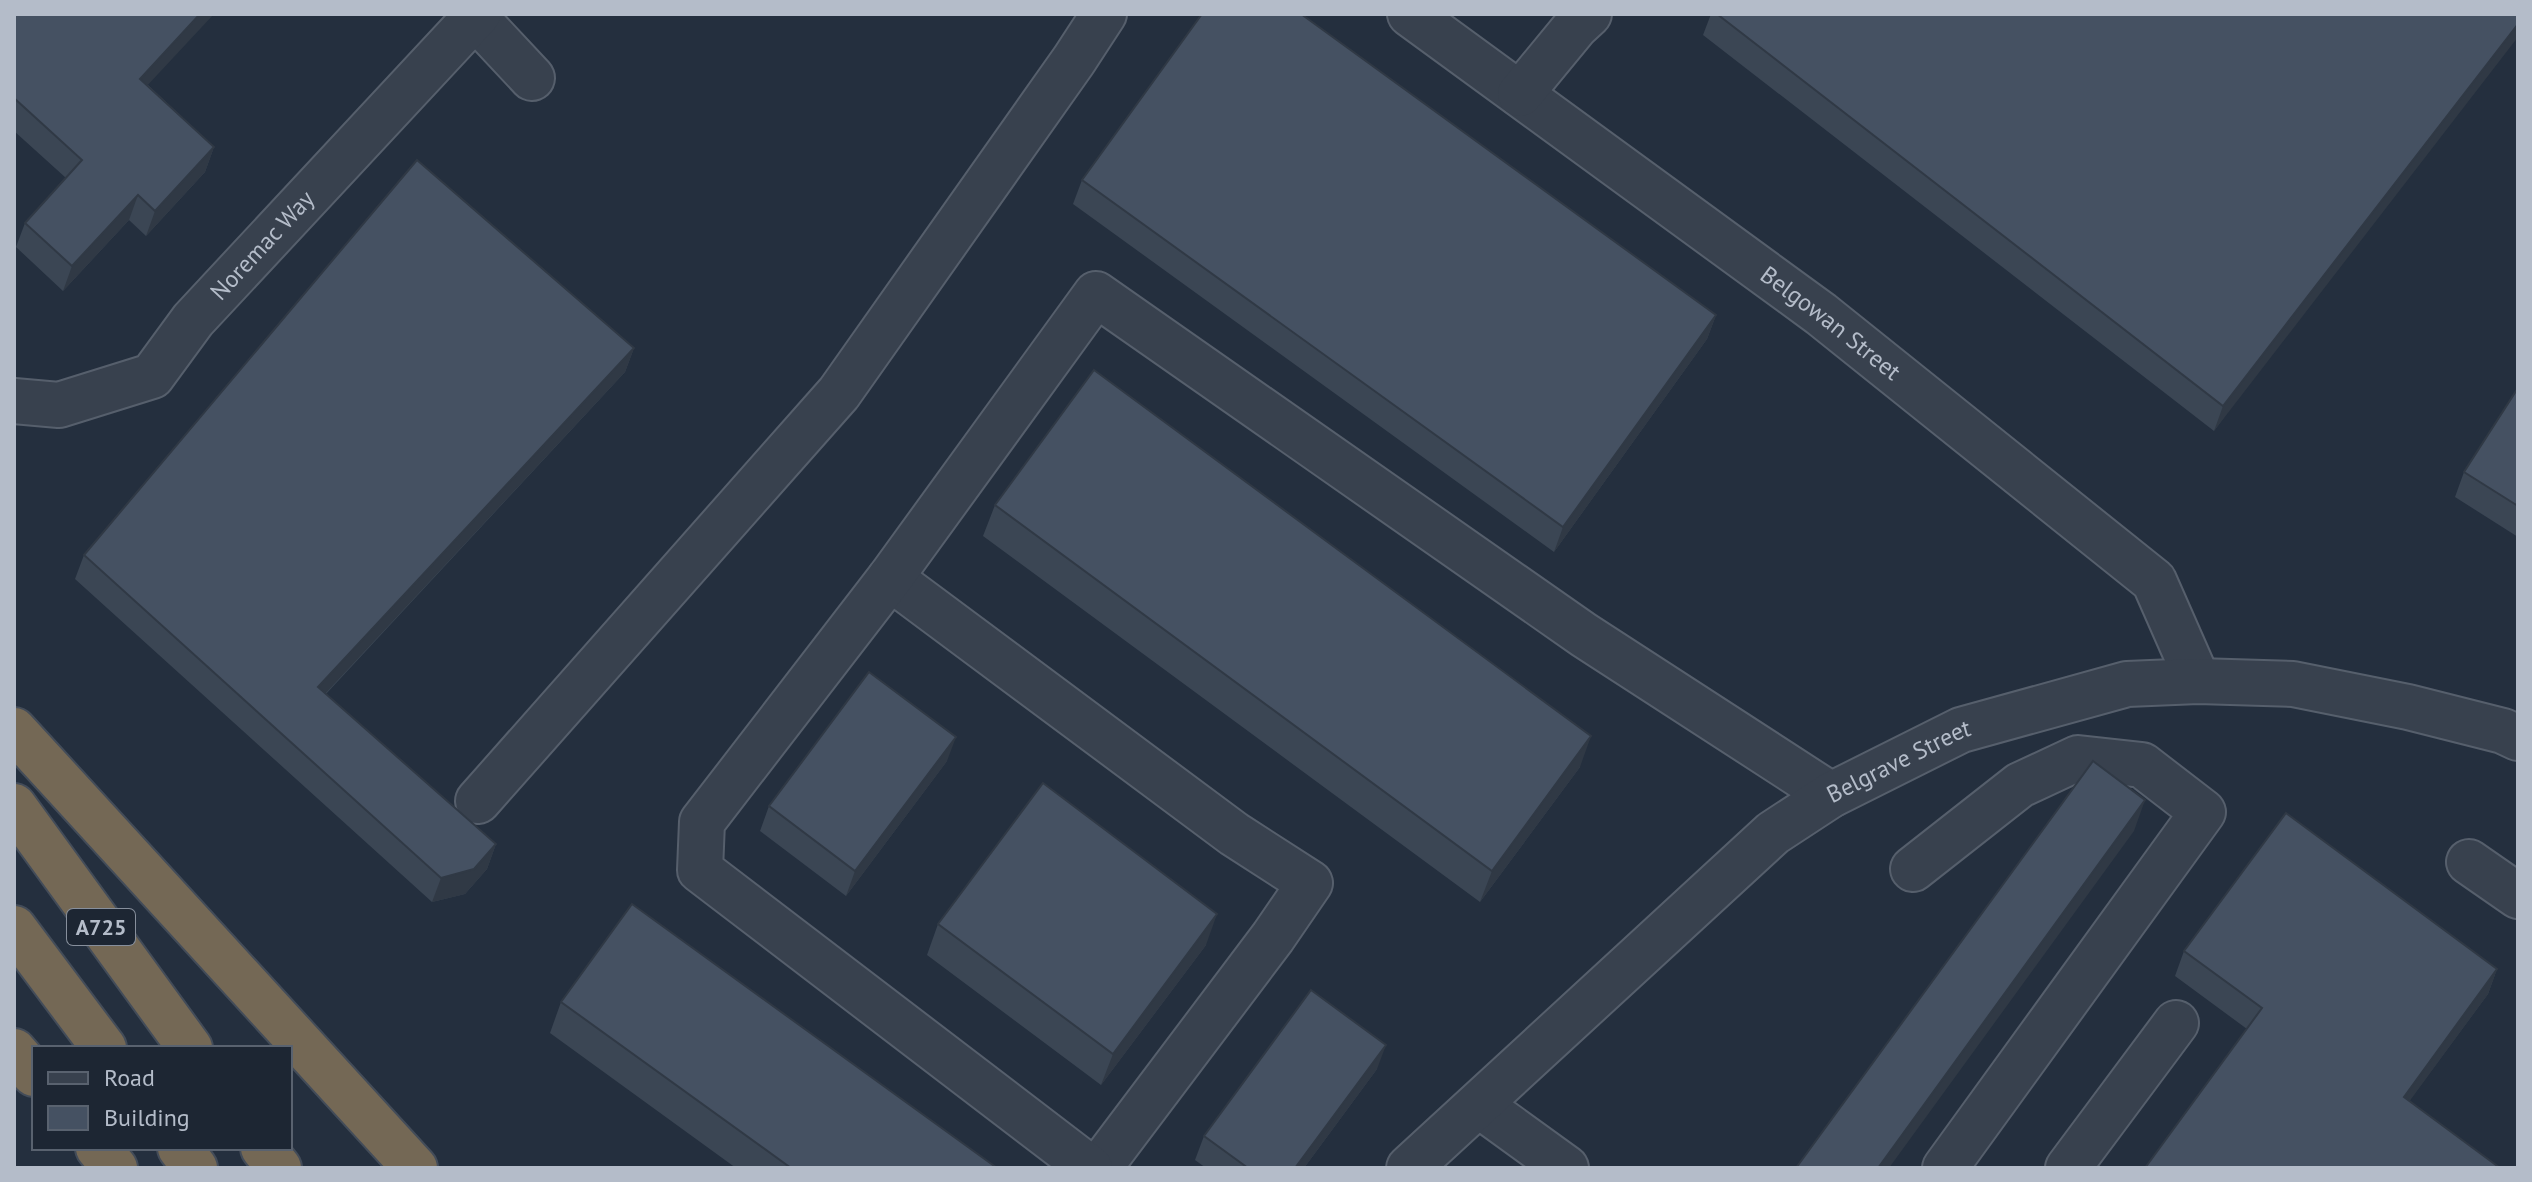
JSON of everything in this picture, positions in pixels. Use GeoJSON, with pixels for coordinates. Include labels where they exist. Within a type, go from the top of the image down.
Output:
{"type":"FeatureCollection","features":[{"type":"Feature","properties":{"kind":"highway"},"geometry":{"type":"LineString","coordinates":[[14,730],[415,1168]]}},
{"type":"Feature","properties":{"kind":"highway","name":"A725"},"geometry":{"type":"LineString","coordinates":[[14,806],[189,1046]]}},
{"type":"Feature","properties":{"kind":"highway","name":"A725"},"geometry":{"type":"LineString","coordinates":[[14,928],[102,1046]]}},
{"type":"Feature","properties":{"kind":"highway"},"geometry":{"type":"LineString","coordinates":[[14,1051],[32,1072]]}},
{"type":"Feature","properties":{"kind":"highway"},"geometry":{"type":"LineString","coordinates":[[100,1150],[115,1168]]}},
{"type":"Feature","properties":{"kind":"highway"},"geometry":{"type":"LineString","coordinates":[[182,1150],[195,1168]]}},
{"type":"Feature","properties":{"kind":"highway"},"geometry":{"type":"LineString","coordinates":[[265,1150],[279,1168]]}},
{"type":"Feature","properties":{"kind":"street"},"geometry":{"type":"LineString","coordinates":[[478,801],[839,393],[1104,14]]}},
{"type":"Feature","properties":{"kind":"street","name":"Belgowan Street"},"geometry":{"type":"LineString","coordinates":[[1410,14],[1821,314],[2154,581],[2198,681]]}},
{"type":"Feature","properties":{"kind":"street"},"geometry":{"type":"LineString","coordinates":[[1520,94],[1589,14]]}},
{"type":"Feature","properties":{"kind":"street"},"geometry":{"type":"LineString","coordinates":[[476,16],[532,78]]}},
{"type":"Feature","properties":{"kind":"street","name":"Noremac Way"},"geometry":{"type":"LineString","coordinates":[[14,401],[59,405],[152,376],[193,320],[476,16]]}},
{"type":"Feature","properties":{"kind":"street"},"geometry":{"type":"LineString","coordinates":[[1090,1168],[700,870],[702,822],[890,578],[1096,294],[1584,635],[1831,795]]}},
{"type":"Feature","properties":{"kind":"street"},"geometry":{"type":"LineString","coordinates":[[890,578],[1234,834],[1310,883],[1099,1168]]}},
{"type":"Feature","properties":{"kind":"street","name":"Belgrave Street"},"geometry":{"type":"LineString","coordinates":[[1409,1168],[1773,833],[1831,795],[1961,730],[2127,684],[2198,681],[2293,684],[2408,707],[2503,731],[2518,738]]}},
{"type":"Feature","properties":{"kind":"street"},"geometry":{"type":"LineString","coordinates":[[1913,869],[2020,785],[2078,758],[2142,765],[2203,812],[1945,1168]]}},
{"type":"Feature","properties":{"kind":"street"},"geometry":{"type":"LineString","coordinates":[[2469,862],[2518,896]]}},
{"type":"Feature","properties":{"kind":"street"},"geometry":{"type":"LineString","coordinates":[[2068,1168],[2176,1023]]}},
{"type":"Feature","properties":{"kind":"street"},"geometry":{"type":"LineString","coordinates":[[1479,1105],[1566,1168]]}},
{"type":"Feature","properties":{"kind":"building"},"geometry":{"type":"Polygon","coordinates":[[[14,14],[200,14],[140,79],[214,147],[155,211],[138,195],[72,266],[25,223],[82,160],[14,98],[14,14]]]}},
{"type":"Feature","properties":{"kind":"building"},"geometry":{"type":"Polygon","coordinates":[[[1202,14],[1301,14],[1716,315],[1563,527],[1082,180],[1202,14]]]}},
{"type":"Feature","properties":{"kind":"building"},"geometry":{"type":"Polygon","coordinates":[[[1717,14],[2518,14],[2518,24],[2223,406],[1717,14]]]}},
{"type":"Feature","properties":{"kind":"building"},"geometry":{"type":"Polygon","coordinates":[[[417,160],[634,348],[318,687],[496,844],[474,869],[441,878],[84,555],[417,160]]]}},
{"type":"Feature","properties":{"kind":"building"},"geometry":{"type":"Polygon","coordinates":[[[1094,370],[1591,736],[1492,871],[995,505],[1094,370]]]}},
{"type":"Feature","properties":{"kind":"building"},"geometry":{"type":"Polygon","coordinates":[[[2518,388],[2518,506],[2464,472],[2518,388]]]}},
{"type":"Feature","properties":{"kind":"building"},"geometry":{"type":"Polygon","coordinates":[[[869,672],[956,737],[855,871],[769,806],[869,672]]]}},
{"type":"Feature","properties":{"kind":"building"},"geometry":{"type":"Polygon","coordinates":[[[2093,761],[2145,800],[1878,1168],[1796,1168],[2093,761]]]}},
{"type":"Feature","properties":{"kind":"building"},"geometry":{"type":"Polygon","coordinates":[[[1043,783],[1217,914],[1113,1054],[938,924],[1043,783]]]}},
{"type":"Feature","properties":{"kind":"building"},"geometry":{"type":"Polygon","coordinates":[[[2286,813],[2497,969],[2404,1097],[2500,1168],[2145,1168],[2262,1008],[2184,951],[2286,813]]]}},
{"type":"Feature","properties":{"kind":"building"},"geometry":{"type":"Polygon","coordinates":[[[632,904],[997,1168],[791,1168],[561,1002],[632,904]]]}},
{"type":"Feature","properties":{"kind":"building"},"geometry":{"type":"Polygon","coordinates":[[[1311,990],[1386,1045],[1295,1168],[1248,1168],[1204,1136],[1311,990]]]}}]}
